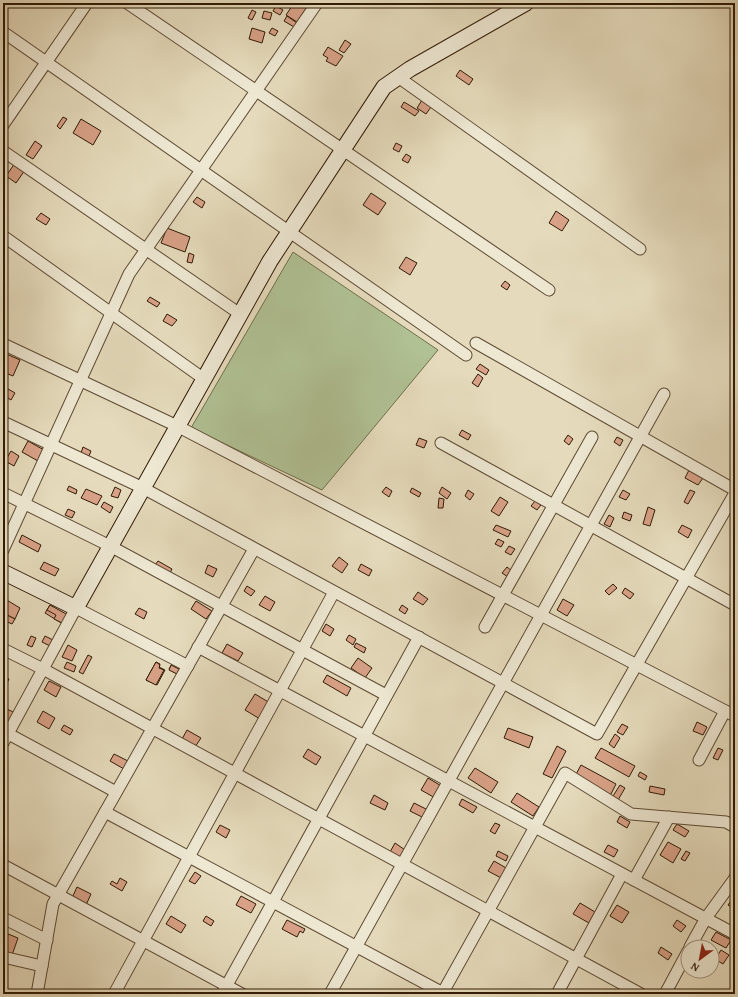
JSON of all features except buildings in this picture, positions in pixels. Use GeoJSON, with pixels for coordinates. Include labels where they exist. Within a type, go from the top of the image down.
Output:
{"type":"FeatureCollection","features":[{"type":"Feature","properties":{"kind":"main road"},"geometry":{"type":"LineString","coordinates":[[3,572],[76,608],[270,261],[384,87],[410,69],[526,3]]}},
{"type":"Feature","properties":{"kind":"street"},"geometry":{"type":"LineString","coordinates":[[3,125],[87,3]]}},
{"type":"Feature","properties":{"kind":"street"},"geometry":{"type":"LineString","coordinates":[[127,3],[549,290]]}},
{"type":"Feature","properties":{"kind":"street"},"geometry":{"type":"LineString","coordinates":[[3,550],[129,274],[317,3]]}},
{"type":"Feature","properties":{"kind":"street"},"geometry":{"type":"LineString","coordinates":[[3,32],[466,355]]}},
{"type":"Feature","properties":{"kind":"street"},"geometry":{"type":"LineString","coordinates":[[398,77],[640,249]]}},
{"type":"Feature","properties":{"kind":"street"},"geometry":{"type":"LineString","coordinates":[[3,151],[240,314]]}},
{"type":"Feature","properties":{"kind":"street"},"geometry":{"type":"LineString","coordinates":[[3,236],[204,379]]}},
{"type":"Feature","properties":{"kind":"street"},"geometry":{"type":"LineString","coordinates":[[3,344],[177,426],[730,713],[699,760]]}},
{"type":"Feature","properties":{"kind":"street"},"geometry":{"type":"LineString","coordinates":[[3,422],[143,488],[597,734],[735,491],[476,344]]}},
{"type":"Feature","properties":{"kind":"street"},"geometry":{"type":"LineString","coordinates":[[330,994],[664,394]]}},
{"type":"Feature","properties":{"kind":"street"},"geometry":{"type":"LineString","coordinates":[[484,627],[592,437]]}},
{"type":"Feature","properties":{"kind":"street"},"geometry":{"type":"LineString","coordinates":[[441,443],[735,605]]}},
{"type":"Feature","properties":{"kind":"street"},"geometry":{"type":"LineString","coordinates":[[3,494],[110,546],[386,696]]}},
{"type":"Feature","properties":{"kind":"street"},"geometry":{"type":"LineString","coordinates":[[38,994],[52,904],[254,549]]}},
{"type":"Feature","properties":{"kind":"street"},"geometry":{"type":"LineString","coordinates":[[114,994],[334,592]]}},
{"type":"Feature","properties":{"kind":"street"},"geometry":{"type":"LineString","coordinates":[[116,792],[5,736],[76,608],[188,666]]}},
{"type":"Feature","properties":{"kind":"street"},"geometry":{"type":"LineString","coordinates":[[224,990],[419,637]]}},
{"type":"Feature","properties":{"kind":"street"},"geometry":{"type":"LineString","coordinates":[[198,647],[735,934]]}},
{"type":"Feature","properties":{"kind":"street"},"geometry":{"type":"LineString","coordinates":[[3,650],[43,669],[641,994]]}},
{"type":"Feature","properties":{"kind":"street"},"geometry":{"type":"LineString","coordinates":[[105,812],[443,994],[565,773],[631,814],[726,822],[735,827]]}},
{"type":"Feature","properties":{"kind":"street"},"geometry":{"type":"LineString","coordinates":[[634,880],[669,817]]}},
{"type":"Feature","properties":{"kind":"street"},"geometry":{"type":"LineString","coordinates":[[3,865],[143,941],[224,990],[242,994]]}},
{"type":"Feature","properties":{"kind":"street"},"geometry":{"type":"LineString","coordinates":[[557,994],[622,874]]}},
{"type":"Feature","properties":{"kind":"street"},"geometry":{"type":"LineString","coordinates":[[694,939],[706,918],[735,878]]}},
{"type":"Feature","properties":{"kind":"street"},"geometry":{"type":"LineString","coordinates":[[3,918],[47,940]]}},
{"type":"Feature","properties":{"kind":"street"},"geometry":{"type":"LineString","coordinates":[[3,957],[42,966]]}},
{"type":"Feature","properties":{"kind":"street"},"geometry":{"type":"LineString","coordinates":[[665,994],[680,966]]}},
{"type":"Feature","properties":{"kind":"green space"},"geometry":{"type":"Polygon","coordinates":[[[293,252],[438,350],[322,490],[191,428],[293,252]]]}}]}
